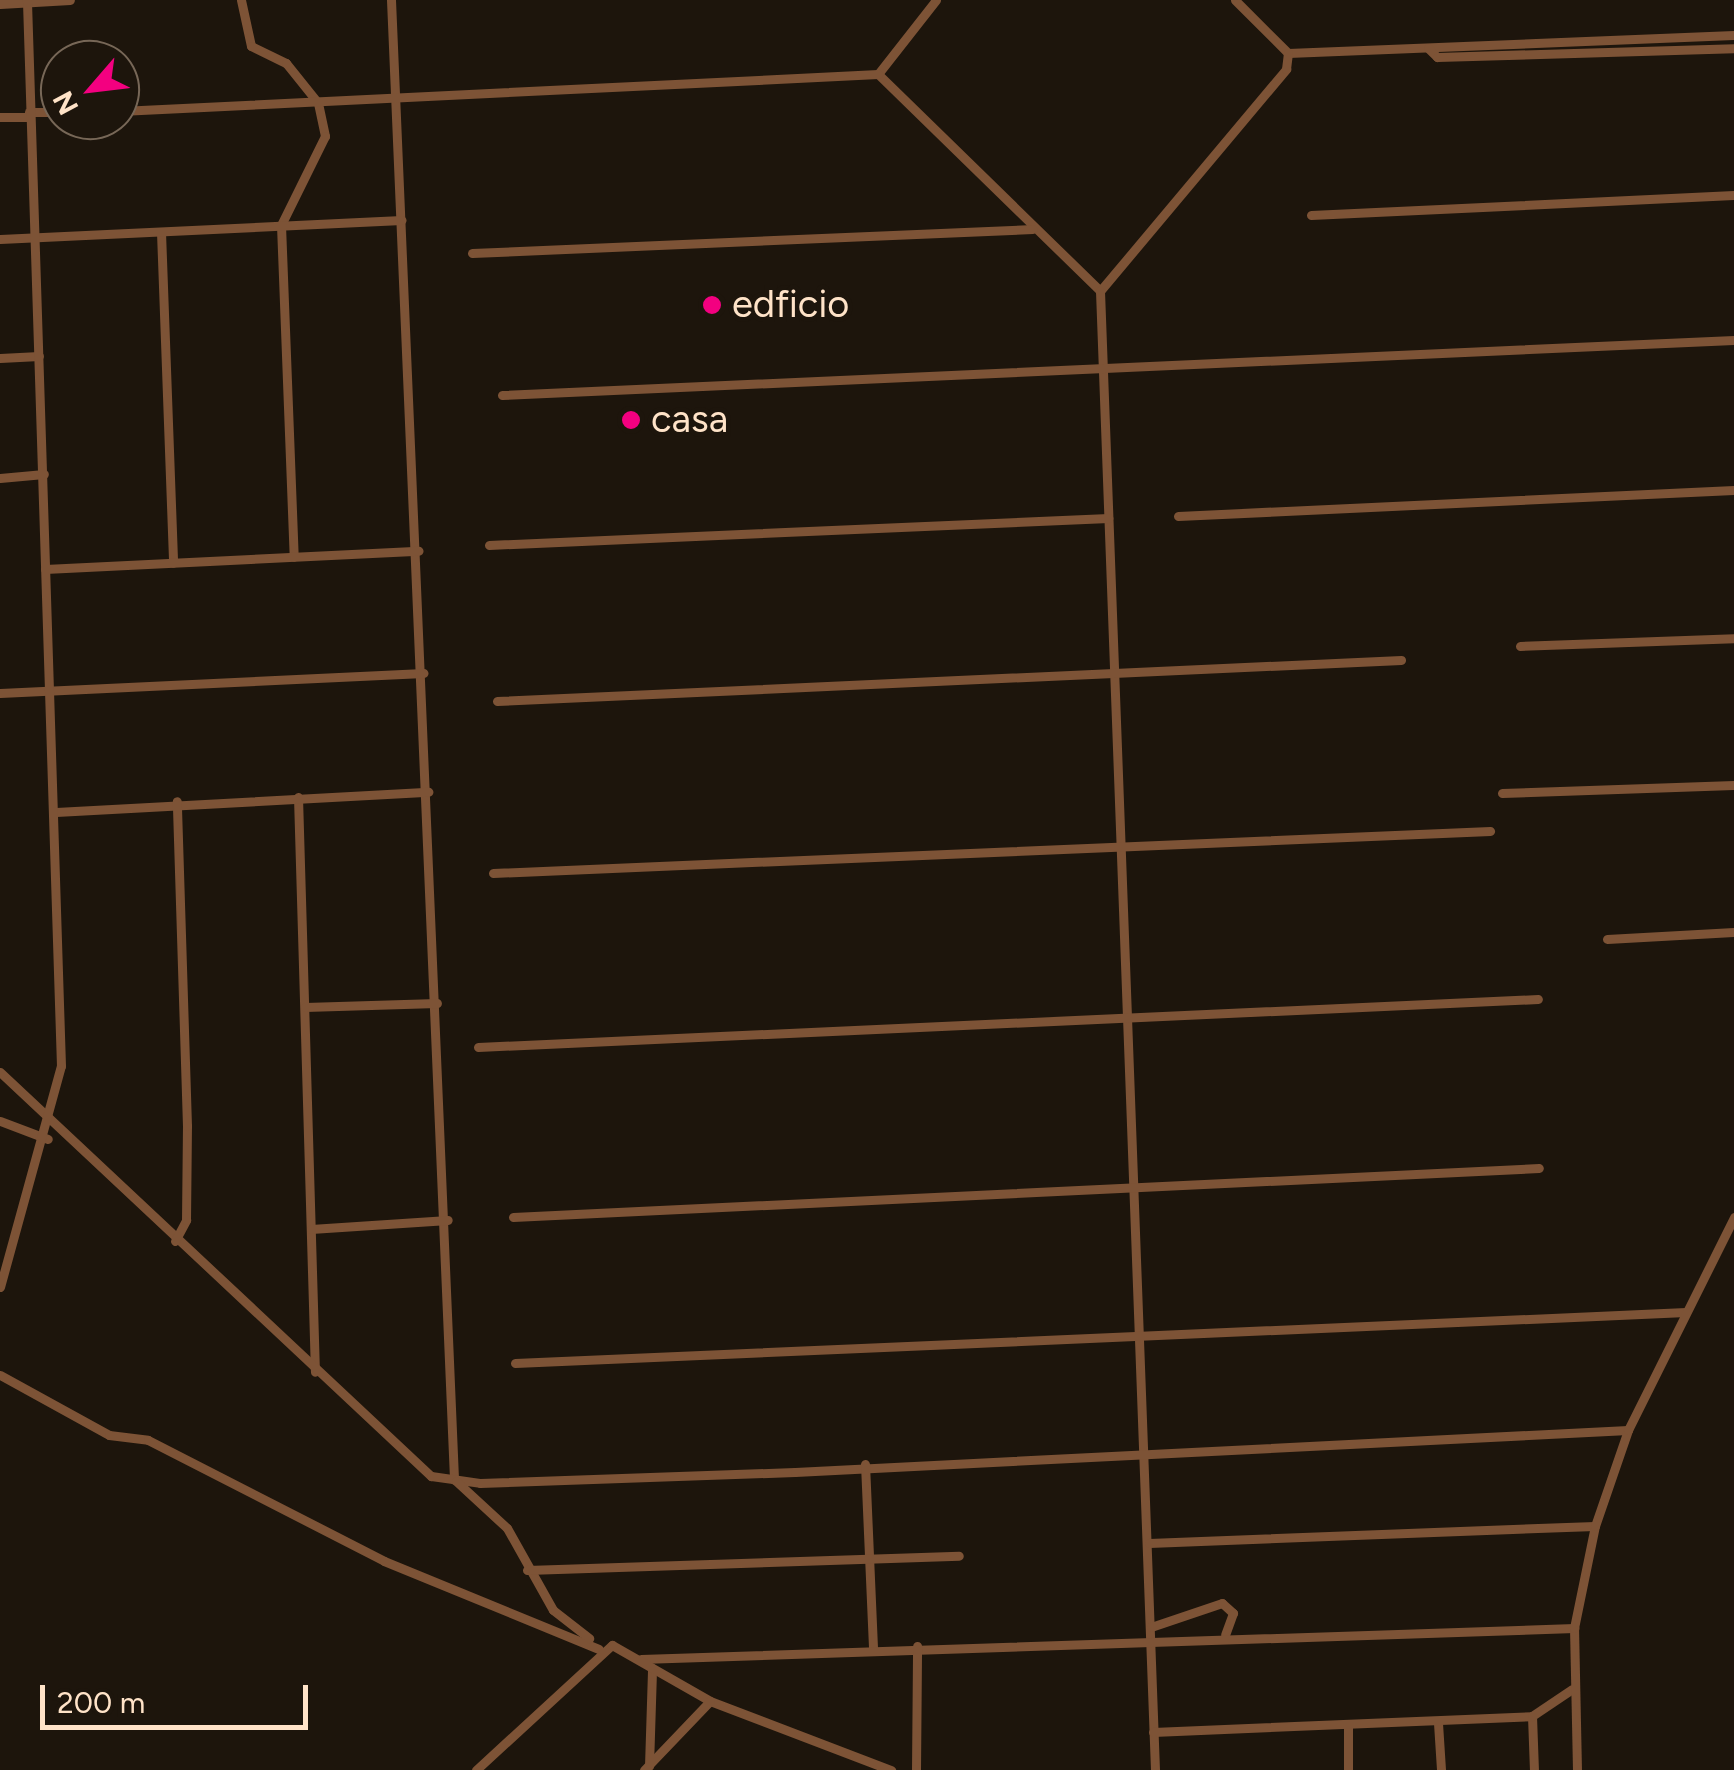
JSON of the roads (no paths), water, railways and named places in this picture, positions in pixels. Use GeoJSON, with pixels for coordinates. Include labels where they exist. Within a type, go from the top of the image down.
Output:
{"type":"FeatureCollection","features":[{"type":"Feature","properties":{"kind":"street"},"geometry":{"type":"LineString","coordinates":[[0,4],[70,0]]}},
{"type":"Feature","properties":{"kind":"street"},"geometry":{"type":"LineString","coordinates":[[240,0],[252,46],[282,58],[318,102],[325,136],[281,225],[294,557]]}},
{"type":"Feature","properties":{"kind":"street"},"geometry":{"type":"LineString","coordinates":[[391,0],[448,1220],[455,1481],[507,1528],[527,1570],[553,1610],[599,1648],[641,1659],[1151,1633],[1574,1628]]}},
{"type":"Feature","properties":{"kind":"street"},"geometry":{"type":"LineString","coordinates":[[878,74],[936,0]]}},
{"type":"Feature","properties":{"kind":"street"},"geometry":{"type":"LineString","coordinates":[[1235,0],[1288,53],[1734,35]]}},
{"type":"Feature","properties":{"kind":"street"},"geometry":{"type":"LineString","coordinates":[[0,1287],[48,1139],[61,1066],[56,812],[27,1]]}},
{"type":"Feature","properties":{"kind":"street"},"geometry":{"type":"LineString","coordinates":[[1625,54],[1626,41]]}},
{"type":"Feature","properties":{"kind":"street"},"geometry":{"type":"LineString","coordinates":[[1428,48],[1437,57],[1734,48]]}},
{"type":"Feature","properties":{"kind":"street"},"geometry":{"type":"LineString","coordinates":[[1155,1770],[1100,291],[1286,69],[1288,53]]}},
{"type":"Feature","properties":{"kind":"street"},"geometry":{"type":"LineString","coordinates":[[140,110],[878,74],[1032,229],[1100,291]]}},
{"type":"Feature","properties":{"kind":"street"},"geometry":{"type":"LineString","coordinates":[[0,117],[40,114]]}},
{"type":"Feature","properties":{"kind":"street"},"geometry":{"type":"LineString","coordinates":[[1311,214],[1734,195]]}},
{"type":"Feature","properties":{"kind":"street"},"geometry":{"type":"LineString","coordinates":[[0,239],[402,220]]}},
{"type":"Feature","properties":{"kind":"street"},"geometry":{"type":"LineString","coordinates":[[472,253],[1032,229]]}},
{"type":"Feature","properties":{"kind":"street"},"geometry":{"type":"LineString","coordinates":[[162,232],[173,562]]}},
{"type":"Feature","properties":{"kind":"street"},"geometry":{"type":"LineString","coordinates":[[502,396],[1734,340]]}},
{"type":"Feature","properties":{"kind":"street"},"geometry":{"type":"LineString","coordinates":[[0,358],[39,356]]}},
{"type":"Feature","properties":{"kind":"street"},"geometry":{"type":"LineString","coordinates":[[0,478],[44,474]]}},
{"type":"Feature","properties":{"kind":"street"},"geometry":{"type":"LineString","coordinates":[[1178,516],[1734,490]]}},
{"type":"Feature","properties":{"kind":"street"},"geometry":{"type":"LineString","coordinates":[[489,545],[1108,518]]}},
{"type":"Feature","properties":{"kind":"street"},"geometry":{"type":"LineString","coordinates":[[46,569],[419,551]]}},
{"type":"Feature","properties":{"kind":"street"},"geometry":{"type":"LineString","coordinates":[[1520,646],[1734,638]]}},
{"type":"Feature","properties":{"kind":"street"},"geometry":{"type":"LineString","coordinates":[[498,701],[1112,679],[1401,660]]}},
{"type":"Feature","properties":{"kind":"street"},"geometry":{"type":"LineString","coordinates":[[0,693],[424,674]]}},
{"type":"Feature","properties":{"kind":"street"},"geometry":{"type":"LineString","coordinates":[[1502,793],[1734,786]]}},
{"type":"Feature","properties":{"kind":"street"},"geometry":{"type":"LineString","coordinates":[[56,812],[177,801],[428,792]]}},
{"type":"Feature","properties":{"kind":"street"},"geometry":{"type":"LineString","coordinates":[[298,798],[314,1372]]}},
{"type":"Feature","properties":{"kind":"street"},"geometry":{"type":"LineString","coordinates":[[175,1241],[186,1220],[187,1126],[177,801]]}},
{"type":"Feature","properties":{"kind":"street"},"geometry":{"type":"LineString","coordinates":[[492,873],[1490,831]]}},
{"type":"Feature","properties":{"kind":"street"},"geometry":{"type":"LineString","coordinates":[[1606,939],[1734,932]]}},
{"type":"Feature","properties":{"kind":"street"},"geometry":{"type":"LineString","coordinates":[[478,1046],[1127,1014],[1538,1000]]}},
{"type":"Feature","properties":{"kind":"street"},"geometry":{"type":"LineString","coordinates":[[305,1007],[437,1004]]}},
{"type":"Feature","properties":{"kind":"street"},"geometry":{"type":"LineString","coordinates":[[0,1072],[54,1116],[175,1241],[421,1470],[455,1481],[1628,1430]]}},
{"type":"Feature","properties":{"kind":"street"},"geometry":{"type":"LineString","coordinates":[[0,1121],[48,1139]]}},
{"type":"Feature","properties":{"kind":"street"},"geometry":{"type":"LineString","coordinates":[[513,1217],[1539,1168]]}},
{"type":"Feature","properties":{"kind":"street"},"geometry":{"type":"LineString","coordinates":[[1577,1770],[1572,1689],[1574,1628],[1595,1526],[1628,1430],[1734,1217]]}},
{"type":"Feature","properties":{"kind":"street"},"geometry":{"type":"LineString","coordinates":[[310,1229],[448,1220]]}},
{"type":"Feature","properties":{"kind":"street"},"geometry":{"type":"LineString","coordinates":[[515,1362],[1140,1330],[1686,1312]]}},
{"type":"Feature","properties":{"kind":"street"},"geometry":{"type":"LineString","coordinates":[[0,1375],[406,1571],[592,1640]]}},
{"type":"Feature","properties":{"kind":"street"},"geometry":{"type":"LineString","coordinates":[[865,1464],[866,1560],[873,1648]]}},
{"type":"Feature","properties":{"kind":"street"},"geometry":{"type":"LineString","coordinates":[[1149,1543],[1595,1526]]}},
{"type":"Feature","properties":{"kind":"street"},"geometry":{"type":"LineString","coordinates":[[527,1570],[959,1556]]}},
{"type":"Feature","properties":{"kind":"street"},"geometry":{"type":"LineString","coordinates":[[1151,1633],[1222,1603],[1233,1613],[1225,1635]]}},
{"type":"Feature","properties":{"kind":"street"},"geometry":{"type":"LineString","coordinates":[[916,1646],[916,1770]]}},
{"type":"Feature","properties":{"kind":"street"},"geometry":{"type":"LineString","coordinates":[[476,1770],[599,1648]]}},
{"type":"Feature","properties":{"kind":"street"},"geometry":{"type":"LineString","coordinates":[[641,1659],[710,1701],[891,1770]]}},
{"type":"Feature","properties":{"kind":"street"},"geometry":{"type":"LineString","coordinates":[[647,1768],[652,1668]]}},
{"type":"Feature","properties":{"kind":"street"},"geometry":{"type":"LineString","coordinates":[[1152,1732],[1438,1724],[1532,1716],[1572,1689]]}},
{"type":"Feature","properties":{"kind":"street"},"geometry":{"type":"LineString","coordinates":[[647,1768],[710,1701]]}},
{"type":"Feature","properties":{"kind":"street"},"geometry":{"type":"LineString","coordinates":[[1532,1716],[1534,1770]]}},
{"type":"Feature","properties":{"kind":"street"},"geometry":{"type":"LineString","coordinates":[[1438,1724],[1440,1770]]}},
{"type":"Feature","properties":{"kind":"street"},"geometry":{"type":"LineString","coordinates":[[1348,1726],[1348,1770]]}},
{"type":"Feature","properties":{"kind":"place","name":"edficio"},"geometry":{"type":"Point","coordinates":[712,305]}},
{"type":"Feature","properties":{"kind":"place","name":"casa"},"geometry":{"type":"Point","coordinates":[631,420]}}]}
